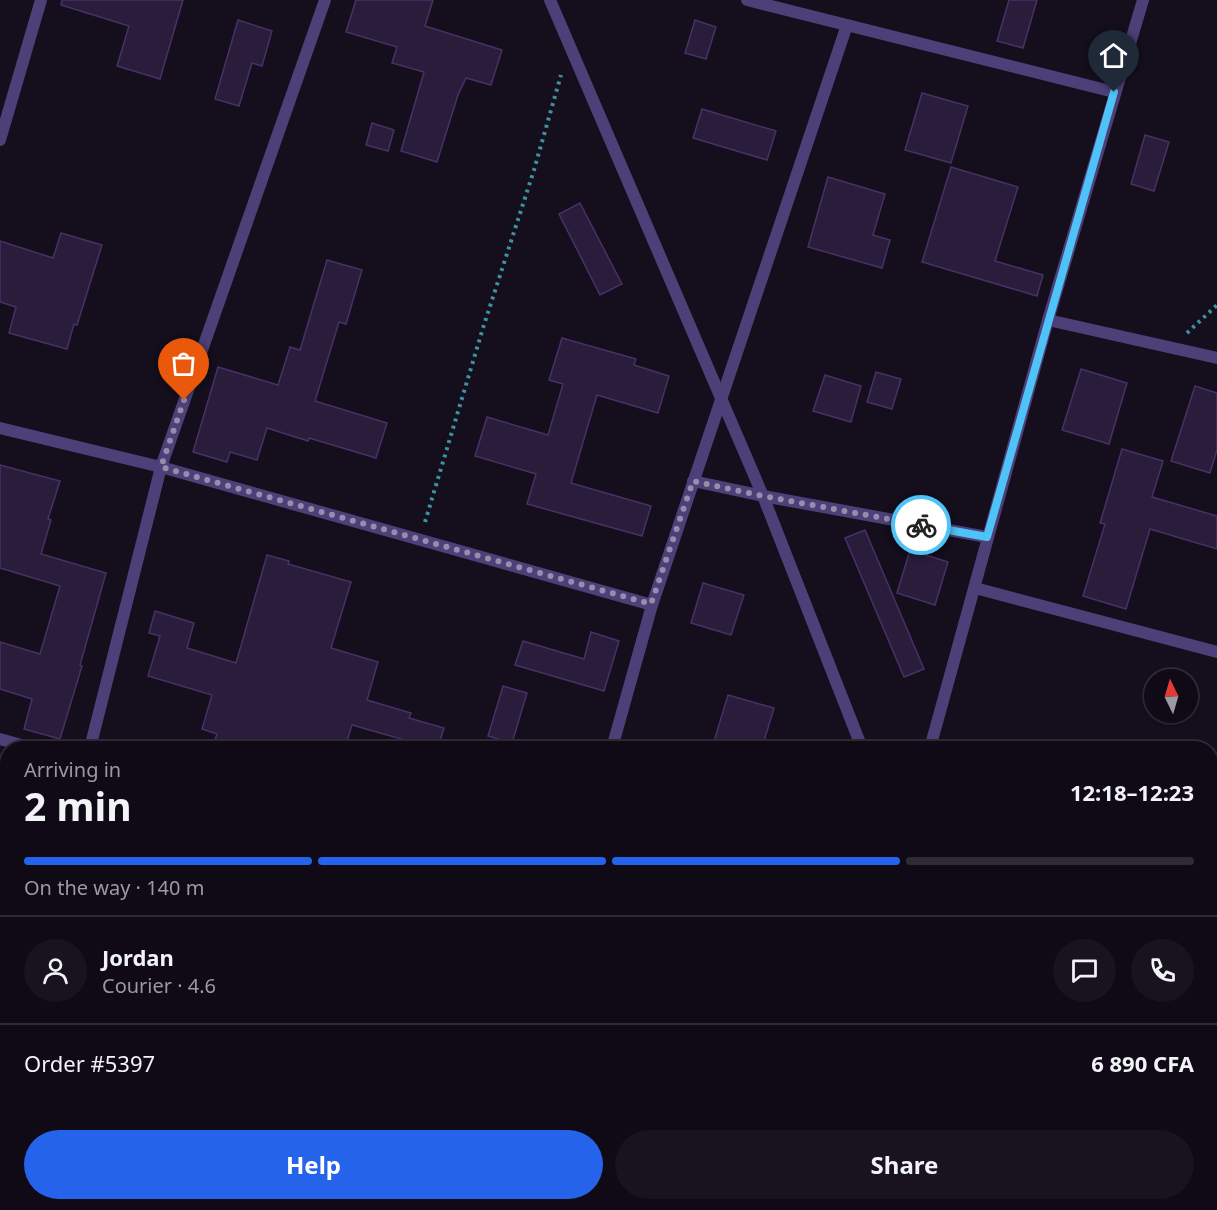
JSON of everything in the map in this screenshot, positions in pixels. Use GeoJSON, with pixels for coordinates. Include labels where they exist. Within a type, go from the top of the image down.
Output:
{"type":"FeatureCollection","features":[{"type":"Feature","properties":{"kind":"street"},"geometry":{"type":"LineString","coordinates":[[0,141],[41,0]]}},
{"type":"Feature","properties":{"kind":"street"},"geometry":{"type":"LineString","coordinates":[[92,741],[161,467],[325,0]]}},
{"type":"Feature","properties":{"kind":"street"},"geometry":{"type":"LineString","coordinates":[[550,0],[763,496],[859,741]]}},
{"type":"Feature","properties":{"kind":"street"},"geometry":{"type":"LineString","coordinates":[[747,0],[1114,92]]}},
{"type":"Feature","properties":{"kind":"street"},"geometry":{"type":"LineString","coordinates":[[932,741],[1048,320],[1143,0]]}},
{"type":"Feature","properties":{"kind":"street"},"geometry":{"type":"LineString","coordinates":[[614,741],[651,604],[847,25]]}},
{"type":"Feature","properties":{"kind":"street"},"geometry":{"type":"LineString","coordinates":[[1048,320],[1217,358]]}},
{"type":"Feature","properties":{"kind":"street"},"geometry":{"type":"LineString","coordinates":[[0,428],[161,467],[651,604]]}},
{"type":"Feature","properties":{"kind":"street"},"geometry":{"type":"LineString","coordinates":[[693,481],[987,537]]}},
{"type":"Feature","properties":{"kind":"street"},"geometry":{"type":"LineString","coordinates":[[975,588],[1217,652]]}},
{"type":"Feature","properties":{"kind":"path"},"geometry":{"type":"LineString","coordinates":[[420,540],[570,47]]}},
{"type":"Feature","properties":{"kind":"path"},"geometry":{"type":"LineString","coordinates":[[1171,348],[1217,305]]}},
{"type":"Feature","properties":{"kind":"building"},"geometry":{"type":"Polygon","coordinates":[[[62,0],[183,0],[160,79],[117,66],[129,26],[61,5],[62,0]]]}},
{"type":"Feature","properties":{"kind":"building"},"geometry":{"type":"Polygon","coordinates":[[[356,0],[433,0],[425,26],[502,50],[491,85],[466,78],[458,95],[437,162],[401,151],[424,72],[392,63],[397,47],[346,32],[356,0]]]}},
{"type":"Feature","properties":{"kind":"building"},"geometry":{"type":"Polygon","coordinates":[[[1009,0],[1037,0],[1023,48],[997,41],[1009,0]]]}},
{"type":"Feature","properties":{"kind":"building"},"geometry":{"type":"Polygon","coordinates":[[[238,20],[272,31],[262,66],[252,63],[239,106],[215,99],[238,20]]]}},
{"type":"Feature","properties":{"kind":"building"},"geometry":{"type":"Polygon","coordinates":[[[695,20],[716,27],[706,59],[685,53],[695,20]]]}},
{"type":"Feature","properties":{"kind":"building"},"geometry":{"type":"Polygon","coordinates":[[[922,93],[968,106],[951,163],[905,150],[922,93]]]}},
{"type":"Feature","properties":{"kind":"building"},"geometry":{"type":"Polygon","coordinates":[[[702,109],[776,131],[767,160],[693,138],[702,109]]]}},
{"type":"Feature","properties":{"kind":"building"},"geometry":{"type":"Polygon","coordinates":[[[372,123],[394,130],[388,151],[366,145],[372,123]]]}},
{"type":"Feature","properties":{"kind":"building"},"geometry":{"type":"Polygon","coordinates":[[[1145,135],[1169,142],[1154,191],[1131,184],[1145,135]]]}},
{"type":"Feature","properties":{"kind":"building"},"geometry":{"type":"Polygon","coordinates":[[[951,167],[1018,187],[995,261],[1043,275],[1037,296],[922,262],[951,167]]]}},
{"type":"Feature","properties":{"kind":"building"},"geometry":{"type":"Polygon","coordinates":[[[828,177],[885,194],[873,235],[890,240],[882,268],[808,247],[828,177]]]}},
{"type":"Feature","properties":{"kind":"building"},"geometry":{"type":"Polygon","coordinates":[[[580,203],[622,284],[600,295],[559,214],[580,203]]]}},
{"type":"Feature","properties":{"kind":"building"},"geometry":{"type":"Polygon","coordinates":[[[61,233],[102,245],[77,325],[74,324],[67,349],[9,333],[16,307],[0,302],[0,241],[53,258],[61,233]]]}},
{"type":"Feature","properties":{"kind":"building"},"geometry":{"type":"Polygon","coordinates":[[[327,260],[362,270],[346,324],[339,322],[315,401],[387,423],[376,458],[267,428],[257,460],[230,452],[227,462],[193,452],[218,367],[278,385],[290,347],[300,350],[327,260]]]}},
{"type":"Feature","properties":{"kind":"building"},"geometry":{"type":"Polygon","coordinates":[[[562,338],[636,359],[634,365],[669,376],[658,413],[597,395],[571,483],[651,506],[642,536],[527,504],[536,474],[475,456],[487,417],[548,435],[563,384],[549,380],[562,338]]]}},
{"type":"Feature","properties":{"kind":"building"},"geometry":{"type":"Polygon","coordinates":[[[1081,369],[1127,383],[1109,444],[1062,430],[1081,369]]]}},
{"type":"Feature","properties":{"kind":"building"},"geometry":{"type":"Polygon","coordinates":[[[876,372],[901,379],[892,409],[867,402],[876,372]]]}},
{"type":"Feature","properties":{"kind":"building"},"geometry":{"type":"Polygon","coordinates":[[[825,375],[861,386],[851,422],[813,411],[825,375]]]}},
{"type":"Feature","properties":{"kind":"building"},"geometry":{"type":"Polygon","coordinates":[[[1195,386],[1217,393],[1217,450],[1210,473],[1171,461],[1195,386]]]}},
{"type":"Feature","properties":{"kind":"building"},"geometry":{"type":"Polygon","coordinates":[[[1122,449],[1163,461],[1152,497],[1217,516],[1217,549],[1150,529],[1126,609],[1083,596],[1105,524],[1100,523],[1122,449]]]}},
{"type":"Feature","properties":{"kind":"building"},"geometry":{"type":"Polygon","coordinates":[[[0,465],[60,481],[48,519],[51,520],[41,554],[106,573],[60,739],[24,729],[32,699],[0,689],[0,642],[40,654],[60,586],[0,568],[0,465]]]}},
{"type":"Feature","properties":{"kind":"building"},"geometry":{"type":"Polygon","coordinates":[[[865,530],[924,669],[904,677],[845,538],[865,530]]]}},
{"type":"Feature","properties":{"kind":"building"},"geometry":{"type":"Polygon","coordinates":[[[910,550],[948,562],[935,605],[897,593],[910,550]]]}},
{"type":"Feature","properties":{"kind":"building"},"geometry":{"type":"Polygon","coordinates":[[[267,555],[289,561],[288,564],[351,582],[331,648],[378,662],[367,700],[411,713],[409,718],[444,728],[440,741],[408,741],[352,725],[347,741],[214,741],[217,734],[202,729],[212,695],[148,676],[160,636],[149,633],[155,611],[194,623],[187,648],[236,663],[267,555]]]}},
{"type":"Feature","properties":{"kind":"building"},"geometry":{"type":"Polygon","coordinates":[[[703,583],[744,595],[731,635],[691,623],[703,583]]]}},
{"type":"Feature","properties":{"kind":"building"},"geometry":{"type":"Polygon","coordinates":[[[591,632],[619,641],[604,691],[515,665],[523,641],[584,659],[591,632]]]}},
{"type":"Feature","properties":{"kind":"building"},"geometry":{"type":"Polygon","coordinates":[[[503,686],[527,693],[513,741],[488,736],[503,686]]]}},
{"type":"Feature","properties":{"kind":"building"},"geometry":{"type":"Polygon","coordinates":[[[728,695],[774,708],[764,741],[714,741],[728,695]]]}},
{"type":"Feature","properties":{"kind":"way so far"},"geometry":{"type":"LineString","coordinates":[[184,400],[161,467],[651,604],[693,481],[921,525]]}},
{"type":"Feature","properties":{"kind":"route"},"geometry":{"type":"LineString","coordinates":[[921,525],[987,537],[1114,92]]}}]}
